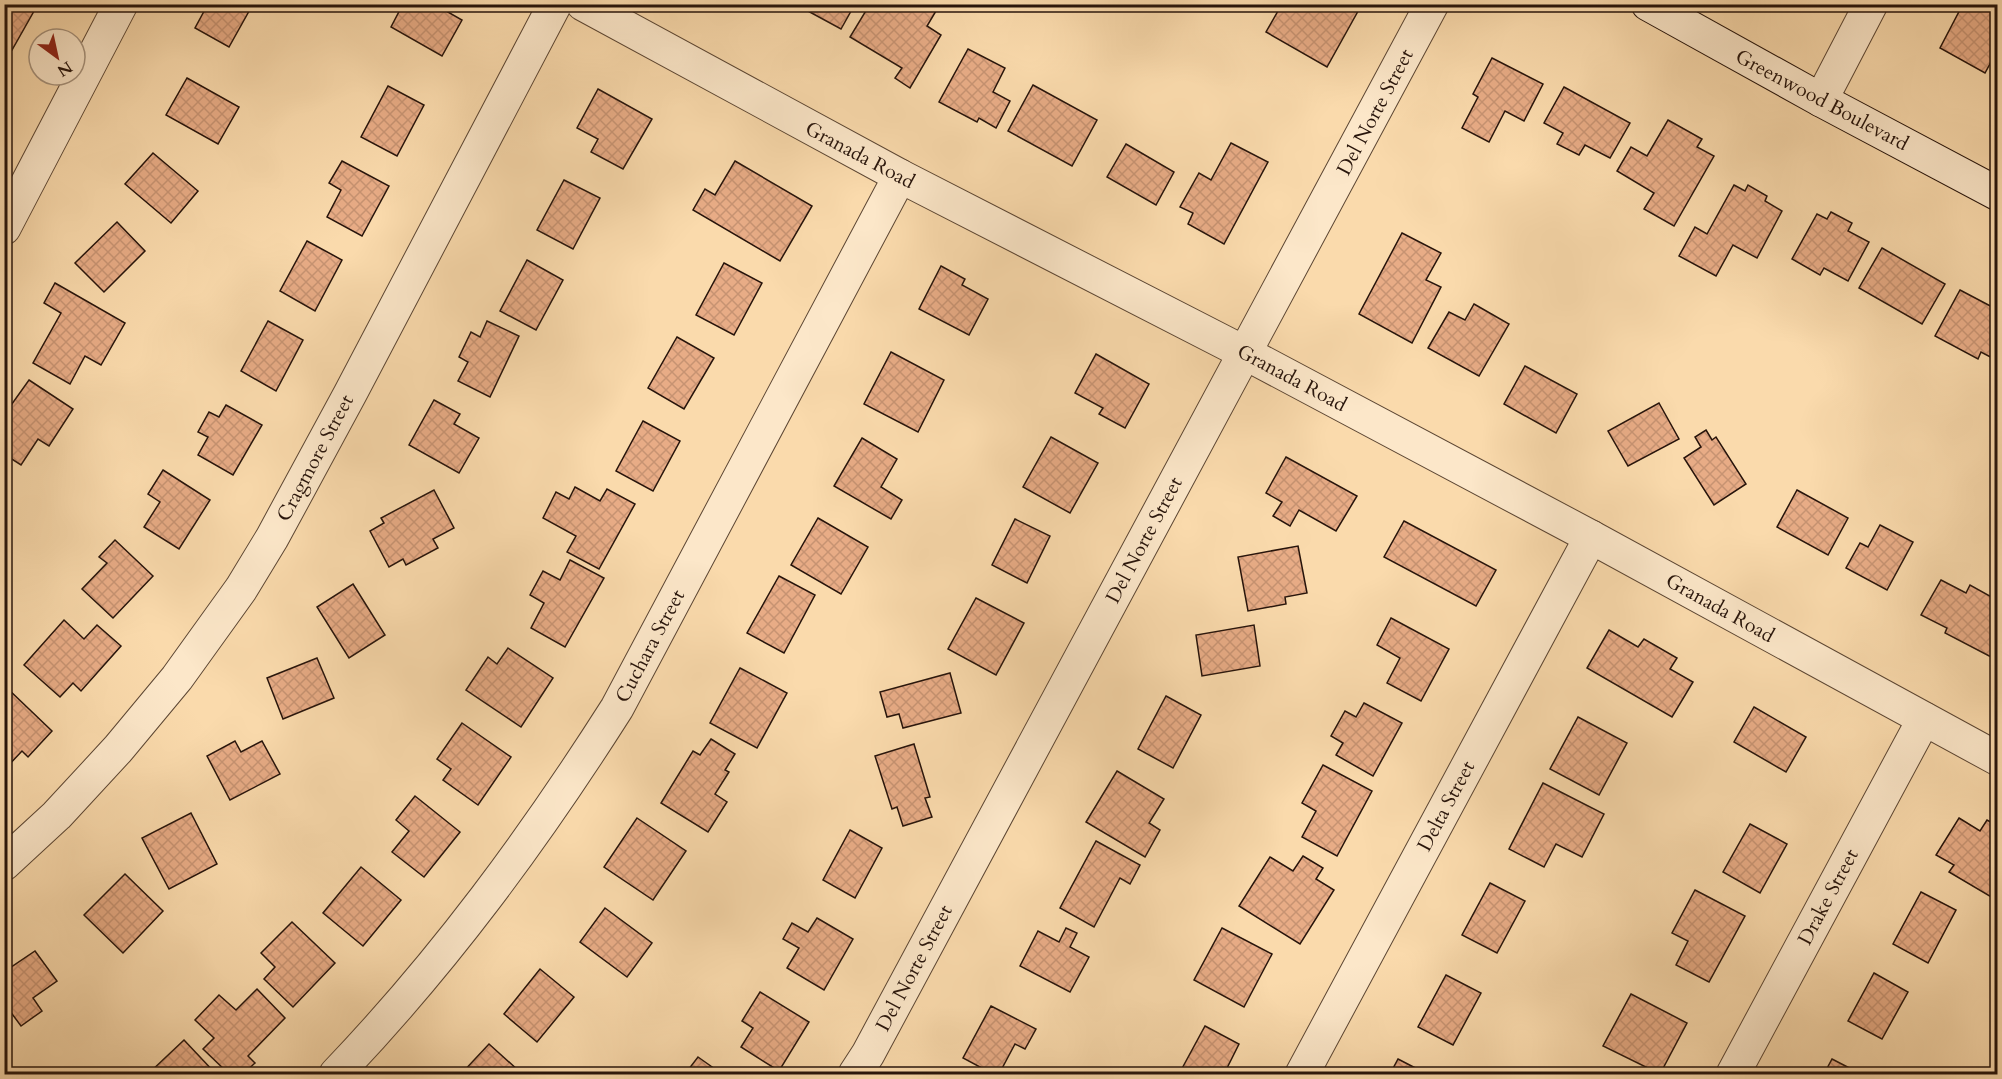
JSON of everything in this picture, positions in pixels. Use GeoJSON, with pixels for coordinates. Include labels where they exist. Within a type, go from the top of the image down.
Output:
{"type":"FeatureCollection","features":[{"type":"Feature","properties":{"kind":"street"},"geometry":{"type":"LineString","coordinates":[[4,228],[121,4]]}},
{"type":"Feature","properties":{"kind":"street","name":"Cragmore Street"},"geometry":{"type":"LineString","coordinates":[[4,864],[57,815],[118,749],[177,678],[241,589],[272,538],[344,404],[555,4]]}},
{"type":"Feature","properties":{"kind":"street","name":"Granada Road"},"geometry":{"type":"LineString","coordinates":[[583,4],[900,176],[1245,353],[1591,537],[1998,759]]}},
{"type":"Feature","properties":{"kind":"street","name":"Del Norte Street"},"geometry":{"type":"LineString","coordinates":[[855,1074],[1432,4]]}},
{"type":"Feature","properties":{"kind":"street","name":"Greenwood Boulevard"},"geometry":{"type":"LineString","coordinates":[[1648,4],[1821,100],[1998,194]]}},
{"type":"Feature","properties":{"kind":"street"},"geometry":{"type":"LineString","coordinates":[[1821,100],[1872,4]]}},
{"type":"Feature","properties":{"kind":"street","name":"Cuchara Street"},"geometry":{"type":"LineString","coordinates":[[336,1074],[402,1002],[466,926],[542,823],[617,708],[900,176]]}},
{"type":"Feature","properties":{"kind":"street","name":"Delta Street"},"geometry":{"type":"LineString","coordinates":[[1302,1074],[1591,537]]}},
{"type":"Feature","properties":{"kind":"street","name":"Drake Street"},"geometry":{"type":"LineString","coordinates":[[1733,1074],[1924,719]]}},
{"type":"Feature","properties":{"kind":"building"},"geometry":{"type":"Polygon","coordinates":[[[4,4],[38,4],[12,50],[4,46],[4,4]]]}},
{"type":"Feature","properties":{"kind":"building"},"geometry":{"type":"Polygon","coordinates":[[[208,4],[253,4],[229,47],[195,28],[208,4]]]}},
{"type":"Feature","properties":{"kind":"building"},"geometry":{"type":"Polygon","coordinates":[[[403,4],[434,4],[462,20],[442,56],[391,27],[403,4]]]}},
{"type":"Feature","properties":{"kind":"building"},"geometry":{"type":"Polygon","coordinates":[[[795,4],[855,4],[841,29],[795,4]]]}},
{"type":"Feature","properties":{"kind":"building"},"geometry":{"type":"Polygon","coordinates":[[[870,4],[887,4],[894,9],[897,4],[924,4],[936,11],[927,26],[941,35],[910,88],[895,78],[902,68],[850,37],[870,4]]]}},
{"type":"Feature","properties":{"kind":"building"},"geometry":{"type":"Polygon","coordinates":[[[1282,4],[1362,4],[1327,67],[1266,32],[1282,4]]]}},
{"type":"Feature","properties":{"kind":"building"},"geometry":{"type":"Polygon","coordinates":[[[1963,4],[1990,4],[1998,8],[1998,49],[1985,73],[1940,48],[1963,4]]]}},
{"type":"Feature","properties":{"kind":"building"},"geometry":{"type":"Polygon","coordinates":[[[968,49],[1005,68],[993,92],[1010,101],[996,128],[979,118],[977,122],[939,102],[968,49]]]}},
{"type":"Feature","properties":{"kind":"building"},"geometry":{"type":"Polygon","coordinates":[[[1492,58],[1543,84],[1524,121],[1505,111],[1489,142],[1462,128],[1478,97],[1473,94],[1492,58]]]}},
{"type":"Feature","properties":{"kind":"building"},"geometry":{"type":"Polygon","coordinates":[[[187,78],[239,107],[218,144],[166,115],[187,78]]]}},
{"type":"Feature","properties":{"kind":"building"},"geometry":{"type":"Polygon","coordinates":[[[1033,85],[1097,120],[1072,166],[1008,131],[1033,85]]]}},
{"type":"Feature","properties":{"kind":"building"},"geometry":{"type":"Polygon","coordinates":[[[388,86],[424,105],[397,156],[361,137],[388,86]]]}},
{"type":"Feature","properties":{"kind":"building"},"geometry":{"type":"Polygon","coordinates":[[[1564,87],[1630,123],[1610,158],[1585,145],[1579,155],[1557,144],[1563,133],[1544,123],[1564,87]]]}},
{"type":"Feature","properties":{"kind":"building"},"geometry":{"type":"Polygon","coordinates":[[[598,89],[652,119],[623,169],[591,152],[598,139],[577,128],[598,89]]]}},
{"type":"Feature","properties":{"kind":"building"},"geometry":{"type":"Polygon","coordinates":[[[1668,120],[1702,139],[1697,147],[1714,156],[1674,226],[1644,209],[1654,193],[1617,171],[1631,147],[1647,156],[1668,120]]]}},
{"type":"Feature","properties":{"kind":"building"},"geometry":{"type":"Polygon","coordinates":[[[1231,143],[1268,162],[1224,244],[1188,224],[1193,213],[1180,207],[1199,173],[1211,180],[1231,143]]]}},
{"type":"Feature","properties":{"kind":"building"},"geometry":{"type":"Polygon","coordinates":[[[1126,144],[1174,172],[1156,205],[1107,177],[1126,144]]]}},
{"type":"Feature","properties":{"kind":"building"},"geometry":{"type":"Polygon","coordinates":[[[153,153],[198,191],[171,223],[125,184],[153,153]]]}},
{"type":"Feature","properties":{"kind":"building"},"geometry":{"type":"Polygon","coordinates":[[[342,161],[389,186],[362,236],[327,217],[341,190],[329,183],[342,161]]]}},
{"type":"Feature","properties":{"kind":"building"},"geometry":{"type":"Polygon","coordinates":[[[735,161],[812,206],[780,261],[693,210],[705,189],[715,195],[735,161]]]}},
{"type":"Feature","properties":{"kind":"building"},"geometry":{"type":"Polygon","coordinates":[[[564,180],[600,198],[573,249],[537,230],[564,180]]]}},
{"type":"Feature","properties":{"kind":"building"},"geometry":{"type":"Polygon","coordinates":[[[1734,185],[1745,191],[1748,185],[1767,196],[1765,201],[1782,211],[1757,258],[1733,245],[1716,276],[1679,256],[1695,227],[1707,234],[1734,185]]]}},
{"type":"Feature","properties":{"kind":"building"},"geometry":{"type":"Polygon","coordinates":[[[1831,212],[1852,223],[1848,231],[1869,242],[1848,281],[1824,268],[1820,275],[1792,259],[1817,214],[1827,219],[1831,212]]]}},
{"type":"Feature","properties":{"kind":"building"},"geometry":{"type":"Polygon","coordinates":[[[117,222],[145,251],[104,292],[75,263],[117,222]]]}},
{"type":"Feature","properties":{"kind":"building"},"geometry":{"type":"Polygon","coordinates":[[[1402,233],[1441,253],[1426,280],[1441,287],[1412,343],[1359,314],[1402,233]]]}},
{"type":"Feature","properties":{"kind":"building"},"geometry":{"type":"Polygon","coordinates":[[[307,241],[342,260],[315,311],[280,291],[307,241]]]}},
{"type":"Feature","properties":{"kind":"building"},"geometry":{"type":"Polygon","coordinates":[[[1882,248],[1945,284],[1922,324],[1859,288],[1882,248]]]}},
{"type":"Feature","properties":{"kind":"building"},"geometry":{"type":"Polygon","coordinates":[[[527,260],[563,280],[536,330],[500,311],[527,260]]]}},
{"type":"Feature","properties":{"kind":"building"},"geometry":{"type":"Polygon","coordinates":[[[724,263],[762,283],[734,335],[696,315],[724,263]]]}},
{"type":"Feature","properties":{"kind":"building"},"geometry":{"type":"Polygon","coordinates":[[[941,266],[965,279],[962,285],[988,299],[969,335],[919,309],[941,266]]]}},
{"type":"Feature","properties":{"kind":"building"},"geometry":{"type":"Polygon","coordinates":[[[55,283],[125,323],[101,365],[85,356],[70,384],[33,363],[61,313],[44,303],[55,283]]]}},
{"type":"Feature","properties":{"kind":"building"},"geometry":{"type":"Polygon","coordinates":[[[1960,290],[1998,310],[1998,361],[1981,352],[1978,359],[1935,336],[1960,290]]]}},
{"type":"Feature","properties":{"kind":"building"},"geometry":{"type":"Polygon","coordinates":[[[1474,304],[1509,324],[1479,376],[1428,348],[1449,312],[1465,320],[1474,304]]]}},
{"type":"Feature","properties":{"kind":"building"},"geometry":{"type":"Polygon","coordinates":[[[268,321],[303,340],[276,391],[241,371],[268,321]]]}},
{"type":"Feature","properties":{"kind":"building"},"geometry":{"type":"Polygon","coordinates":[[[487,321],[519,336],[490,397],[458,381],[468,362],[459,357],[471,332],[480,337],[487,321]]]}},
{"type":"Feature","properties":{"kind":"building"},"geometry":{"type":"Polygon","coordinates":[[[677,337],[714,358],[684,409],[648,388],[677,337]]]}},
{"type":"Feature","properties":{"kind":"building"},"geometry":{"type":"Polygon","coordinates":[[[891,352],[944,380],[918,432],[864,404],[891,352]]]}},
{"type":"Feature","properties":{"kind":"building"},"geometry":{"type":"Polygon","coordinates":[[[1096,354],[1149,384],[1125,428],[1099,414],[1103,408],[1075,393],[1096,354]]]}},
{"type":"Feature","properties":{"kind":"building"},"geometry":{"type":"Polygon","coordinates":[[[1525,366],[1577,394],[1556,433],[1504,404],[1525,366]]]}},
{"type":"Feature","properties":{"kind":"building"},"geometry":{"type":"Polygon","coordinates":[[[29,380],[73,409],[49,446],[38,439],[21,465],[4,454],[4,415],[29,380]]]}},
{"type":"Feature","properties":{"kind":"building"},"geometry":{"type":"Polygon","coordinates":[[[434,400],[460,414],[454,424],[479,438],[459,473],[409,445],[434,400]]]}},
{"type":"Feature","properties":{"kind":"building"},"geometry":{"type":"Polygon","coordinates":[[[1659,403],[1679,439],[1628,466],[1608,431],[1659,403]]]}},
{"type":"Feature","properties":{"kind":"building"},"geometry":{"type":"Polygon","coordinates":[[[226,405],[262,425],[233,475],[198,455],[208,437],[198,432],[209,412],[219,417],[226,405]]]}},
{"type":"Feature","properties":{"kind":"building"},"geometry":{"type":"Polygon","coordinates":[[[643,421],[680,441],[653,491],[616,471],[643,421]]]}},
{"type":"Feature","properties":{"kind":"building"},"geometry":{"type":"Polygon","coordinates":[[[1706,430],[1712,440],[1716,437],[1746,484],[1714,505],[1684,458],[1701,447],[1695,437],[1706,430]]]}},
{"type":"Feature","properties":{"kind":"building"},"geometry":{"type":"Polygon","coordinates":[[[1051,437],[1098,463],[1070,513],[1023,487],[1051,437]]]}},
{"type":"Feature","properties":{"kind":"building"},"geometry":{"type":"Polygon","coordinates":[[[862,438],[897,459],[881,487],[902,500],[891,519],[834,486],[862,438]]]}},
{"type":"Feature","properties":{"kind":"building"},"geometry":{"type":"Polygon","coordinates":[[[1286,457],[1357,496],[1336,531],[1299,510],[1290,526],[1273,516],[1282,502],[1266,493],[1286,457]]]}},
{"type":"Feature","properties":{"kind":"building"},"geometry":{"type":"Polygon","coordinates":[[[163,470],[210,500],[179,549],[144,527],[160,502],[148,494],[163,470]]]}},
{"type":"Feature","properties":{"kind":"building"},"geometry":{"type":"Polygon","coordinates":[[[575,487],[600,501],[607,489],[635,504],[599,569],[567,552],[576,536],[543,518],[556,492],[569,499],[575,487]]]}},
{"type":"Feature","properties":{"kind":"building"},"geometry":{"type":"Polygon","coordinates":[[[434,490],[454,528],[433,539],[438,548],[406,565],[403,559],[389,567],[370,531],[384,523],[381,518],[434,490]]]}},
{"type":"Feature","properties":{"kind":"building"},"geometry":{"type":"Polygon","coordinates":[[[1797,490],[1848,518],[1828,555],[1777,527],[1797,490]]]}},
{"type":"Feature","properties":{"kind":"building"},"geometry":{"type":"Polygon","coordinates":[[[818,518],[868,547],[841,594],[791,565],[818,518]]]}},
{"type":"Feature","properties":{"kind":"building"},"geometry":{"type":"Polygon","coordinates":[[[1015,519],[1050,536],[1027,583],[992,565],[1015,519]]]}},
{"type":"Feature","properties":{"kind":"building"},"geometry":{"type":"Polygon","coordinates":[[[1404,521],[1496,570],[1476,606],[1384,557],[1404,521]]]}},
{"type":"Feature","properties":{"kind":"building"},"geometry":{"type":"Polygon","coordinates":[[[1880,525],[1913,542],[1887,590],[1846,568],[1860,543],[1868,547],[1880,525]]]}},
{"type":"Feature","properties":{"kind":"building"},"geometry":{"type":"Polygon","coordinates":[[[115,540],[153,576],[113,618],[82,589],[107,563],[99,557],[115,540]]]}},
{"type":"Feature","properties":{"kind":"building"},"geometry":{"type":"Polygon","coordinates":[[[1298,546],[1307,593],[1285,597],[1286,604],[1248,611],[1238,557],[1298,546]]]}},
{"type":"Feature","properties":{"kind":"building"},"geometry":{"type":"Polygon","coordinates":[[[570,560],[604,578],[565,647],[531,628],[544,603],[530,595],[543,571],[560,580],[570,560]]]}},
{"type":"Feature","properties":{"kind":"building"},"geometry":{"type":"Polygon","coordinates":[[[779,576],[815,595],[784,653],[747,633],[779,576]]]}},
{"type":"Feature","properties":{"kind":"building"},"geometry":{"type":"Polygon","coordinates":[[[1941,580],[1966,593],[1970,585],[1997,600],[1993,607],[1998,610],[1998,655],[1995,659],[1945,633],[1947,628],[1921,615],[1941,580]]]}},
{"type":"Feature","properties":{"kind":"building"},"geometry":{"type":"Polygon","coordinates":[[[353,584],[385,635],[349,658],[317,607],[353,584]]]}},
{"type":"Feature","properties":{"kind":"building"},"geometry":{"type":"Polygon","coordinates":[[[976,598],[1024,623],[996,675],[948,649],[976,598]]]}},
{"type":"Feature","properties":{"kind":"building"},"geometry":{"type":"Polygon","coordinates":[[[1391,618],[1449,649],[1421,701],[1387,683],[1400,658],[1377,645],[1391,618]]]}},
{"type":"Feature","properties":{"kind":"building"},"geometry":{"type":"Polygon","coordinates":[[[64,620],[84,639],[97,625],[121,646],[81,691],[73,683],[60,697],[24,665],[64,620]]]}},
{"type":"Feature","properties":{"kind":"building"},"geometry":{"type":"Polygon","coordinates":[[[1254,625],[1260,666],[1202,676],[1196,635],[1254,625]]]}},
{"type":"Feature","properties":{"kind":"building"},"geometry":{"type":"Polygon","coordinates":[[[1609,630],[1638,647],[1644,639],[1677,658],[1670,669],[1693,682],[1672,717],[1587,668],[1609,630]]]}},
{"type":"Feature","properties":{"kind":"building"},"geometry":{"type":"Polygon","coordinates":[[[508,648],[553,678],[521,727],[466,690],[488,657],[497,664],[508,648]]]}},
{"type":"Feature","properties":{"kind":"building"},"geometry":{"type":"Polygon","coordinates":[[[317,658],[334,698],[283,719],[267,678],[317,658]]]}},
{"type":"Feature","properties":{"kind":"building"},"geometry":{"type":"Polygon","coordinates":[[[740,668],[787,693],[757,748],[710,723],[740,668]]]}},
{"type":"Feature","properties":{"kind":"building"},"geometry":{"type":"Polygon","coordinates":[[[950,673],[961,713],[903,728],[899,714],[887,717],[880,692],[950,673]]]}},
{"type":"Feature","properties":{"kind":"building"},"geometry":{"type":"Polygon","coordinates":[[[6,687],[52,731],[28,757],[22,751],[6,768],[4,689],[6,687]]]}},
{"type":"Feature","properties":{"kind":"building"},"geometry":{"type":"Polygon","coordinates":[[[1166,696],[1201,715],[1173,768],[1138,749],[1166,696]]]}},
{"type":"Feature","properties":{"kind":"building"},"geometry":{"type":"Polygon","coordinates":[[[1364,703],[1402,723],[1373,776],[1336,755],[1343,743],[1331,736],[1345,711],[1356,717],[1364,703]]]}},
{"type":"Feature","properties":{"kind":"building"},"geometry":{"type":"Polygon","coordinates":[[[1754,707],[1806,737],[1786,772],[1734,742],[1754,707]]]}},
{"type":"Feature","properties":{"kind":"building"},"geometry":{"type":"Polygon","coordinates":[[[1578,717],[1627,743],[1599,795],[1550,769],[1578,717]]]}},
{"type":"Feature","properties":{"kind":"building"},"geometry":{"type":"Polygon","coordinates":[[[462,723],[511,757],[478,805],[443,780],[451,769],[437,759],[462,723]]]}},
{"type":"Feature","properties":{"kind":"building"},"geometry":{"type":"Polygon","coordinates":[[[711,739],[735,754],[725,770],[729,772],[715,794],[727,802],[708,832],[661,803],[693,751],[700,755],[711,739]]]}},
{"type":"Feature","properties":{"kind":"building"},"geometry":{"type":"Polygon","coordinates":[[[235,741],[241,752],[262,741],[280,774],[230,800],[207,756],[235,741]]]}},
{"type":"Feature","properties":{"kind":"building"},"geometry":{"type":"Polygon","coordinates":[[[914,744],[930,797],[925,798],[932,817],[903,826],[897,807],[892,809],[875,756],[914,744]]]}},
{"type":"Feature","properties":{"kind":"building"},"geometry":{"type":"Polygon","coordinates":[[[1323,765],[1372,791],[1337,856],[1302,837],[1316,811],[1302,803],[1323,765]]]}},
{"type":"Feature","properties":{"kind":"building"},"geometry":{"type":"Polygon","coordinates":[[[1117,771],[1164,799],[1149,823],[1160,830],[1145,857],[1086,822],[1117,771]]]}},
{"type":"Feature","properties":{"kind":"building"},"geometry":{"type":"Polygon","coordinates":[[[1543,783],[1604,814],[1582,857],[1556,844],[1544,867],[1509,849],[1543,783]]]}},
{"type":"Feature","properties":{"kind":"building"},"geometry":{"type":"Polygon","coordinates":[[[415,796],[460,832],[424,877],[392,852],[409,831],[396,820],[415,796]]]}},
{"type":"Feature","properties":{"kind":"building"},"geometry":{"type":"Polygon","coordinates":[[[191,813],[217,864],[169,889],[142,838],[191,813]]]}},
{"type":"Feature","properties":{"kind":"building"},"geometry":{"type":"Polygon","coordinates":[[[637,818],[686,851],[653,900],[604,867],[637,818]]]}},
{"type":"Feature","properties":{"kind":"building"},"geometry":{"type":"Polygon","coordinates":[[[1959,818],[1980,831],[1987,820],[1998,826],[1998,901],[1949,872],[1954,865],[1936,855],[1959,818]]]}},
{"type":"Feature","properties":{"kind":"building"},"geometry":{"type":"Polygon","coordinates":[[[1750,824],[1787,844],[1760,893],[1723,872],[1750,824]]]}},
{"type":"Feature","properties":{"kind":"building"},"geometry":{"type":"Polygon","coordinates":[[[850,830],[882,848],[855,898],[823,880],[850,830]]]}},
{"type":"Feature","properties":{"kind":"building"},"geometry":{"type":"Polygon","coordinates":[[[1096,841],[1140,865],[1130,884],[1120,878],[1094,927],[1060,908],[1096,841]]]}},
{"type":"Feature","properties":{"kind":"building"},"geometry":{"type":"Polygon","coordinates":[[[1303,856],[1323,868],[1316,879],[1334,890],[1300,944],[1239,906],[1270,857],[1293,871],[1303,856]]]}},
{"type":"Feature","properties":{"kind":"building"},"geometry":{"type":"Polygon","coordinates":[[[361,867],[401,900],[363,946],[323,913],[361,867]]]}},
{"type":"Feature","properties":{"kind":"building"},"geometry":{"type":"Polygon","coordinates":[[[125,874],[163,911],[123,953],[84,915],[125,874]]]}},
{"type":"Feature","properties":{"kind":"building"},"geometry":{"type":"Polygon","coordinates":[[[1490,883],[1525,901],[1497,953],[1462,935],[1490,883]]]}},
{"type":"Feature","properties":{"kind":"building"},"geometry":{"type":"Polygon","coordinates":[[[1695,890],[1745,916],[1709,982],[1676,965],[1688,941],[1672,933],[1695,890]]]}},
{"type":"Feature","properties":{"kind":"building"},"geometry":{"type":"Polygon","coordinates":[[[1921,892],[1956,910],[1928,963],[1893,944],[1921,892]]]}},
{"type":"Feature","properties":{"kind":"building"},"geometry":{"type":"Polygon","coordinates":[[[605,908],[652,943],[627,977],[580,942],[605,908]]]}},
{"type":"Feature","properties":{"kind":"building"},"geometry":{"type":"Polygon","coordinates":[[[817,918],[853,939],[824,990],[787,968],[799,948],[783,939],[792,923],[808,932],[817,918]]]}},
{"type":"Feature","properties":{"kind":"building"},"geometry":{"type":"Polygon","coordinates":[[[292,922],[335,963],[293,1007],[264,979],[275,967],[261,953],[292,922]]]}},
{"type":"Feature","properties":{"kind":"building"},"geometry":{"type":"Polygon","coordinates":[[[1066,928],[1077,933],[1070,947],[1089,957],[1070,992],[1020,966],[1038,931],[1059,942],[1066,928]]]}},
{"type":"Feature","properties":{"kind":"building"},"geometry":{"type":"Polygon","coordinates":[[[1222,928],[1272,954],[1244,1007],[1194,980],[1222,928]]]}},
{"type":"Feature","properties":{"kind":"building"},"geometry":{"type":"Polygon","coordinates":[[[35,951],[57,981],[33,998],[42,1011],[21,1026],[4,1003],[4,972],[35,951]]]}},
{"type":"Feature","properties":{"kind":"building"},"geometry":{"type":"Polygon","coordinates":[[[540,969],[574,997],[537,1042],[504,1014],[540,969]]]}},
{"type":"Feature","properties":{"kind":"building"},"geometry":{"type":"Polygon","coordinates":[[[1874,973],[1908,992],[1882,1039],[1848,1021],[1874,973]]]}},
{"type":"Feature","properties":{"kind":"building"},"geometry":{"type":"Polygon","coordinates":[[[1446,975],[1481,993],[1453,1045],[1418,1027],[1446,975]]]}},
{"type":"Feature","properties":{"kind":"building"},"geometry":{"type":"Polygon","coordinates":[[[257,989],[285,1018],[248,1056],[255,1063],[243,1074],[229,1074],[203,1049],[214,1038],[195,1020],[219,995],[236,1010],[257,989]]]}},
{"type":"Feature","properties":{"kind":"building"},"geometry":{"type":"Polygon","coordinates":[[[760,992],[809,1022],[779,1071],[741,1047],[753,1028],[742,1021],[760,992]]]}},
{"type":"Feature","properties":{"kind":"building"},"geometry":{"type":"Polygon","coordinates":[[[1631,994],[1687,1023],[1660,1074],[1603,1046],[1631,994]]]}},
{"type":"Feature","properties":{"kind":"building"},"geometry":{"type":"Polygon","coordinates":[[[991,1006],[1036,1029],[1025,1049],[1015,1044],[999,1074],[993,1074],[963,1058],[991,1006]]]}},
{"type":"Feature","properties":{"kind":"building"},"geometry":{"type":"Polygon","coordinates":[[[1205,1026],[1239,1044],[1224,1074],[1179,1074],[1205,1026]]]}},
{"type":"Feature","properties":{"kind":"building"},"geometry":{"type":"Polygon","coordinates":[[[184,1040],[216,1074],[148,1074],[184,1040]]]}},
{"type":"Feature","properties":{"kind":"building"},"geometry":{"type":"Polygon","coordinates":[[[489,1044],[519,1071],[516,1074],[461,1074],[489,1044]]]}},
{"type":"Feature","properties":{"kind":"building"},"geometry":{"type":"Polygon","coordinates":[[[698,1057],[722,1074],[685,1074],[698,1057]]]}},
{"type":"Feature","properties":{"kind":"building"},"geometry":{"type":"Polygon","coordinates":[[[1398,1059],[1427,1074],[1390,1074],[1398,1059]]]}},
{"type":"Feature","properties":{"kind":"building"},"geometry":{"type":"Polygon","coordinates":[[[1832,1059],[1861,1074],[1824,1074],[1832,1059]]]}}]}
